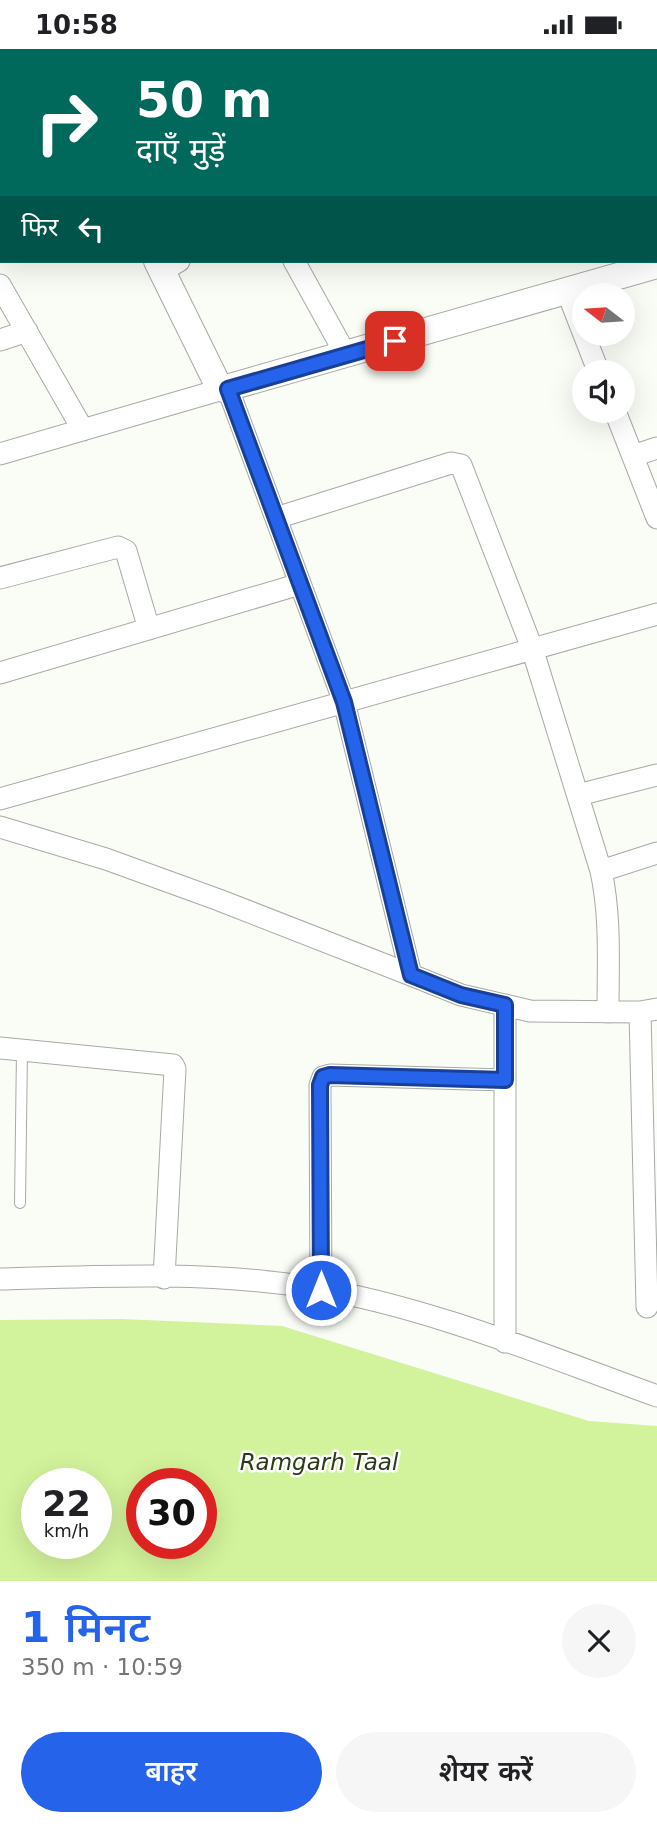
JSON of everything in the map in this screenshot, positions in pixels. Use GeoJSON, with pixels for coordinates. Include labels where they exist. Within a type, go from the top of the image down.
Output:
{"type":"FeatureCollection","features":[{"type":"Feature","properties":{"kind":"street"},"geometry":{"type":"LineString","coordinates":[[295,263],[346,355]]}},
{"type":"Feature","properties":{"kind":"street"},"geometry":{"type":"LineString","coordinates":[[166,264],[218,385],[226,389],[344,702],[411,975]]}},
{"type":"Feature","properties":{"kind":"street"},"geometry":{"type":"LineString","coordinates":[[0,454],[657,265]]}},
{"type":"Feature","properties":{"kind":"street"},"geometry":{"type":"LineString","coordinates":[[0,285],[83,430]]}},
{"type":"Feature","properties":{"kind":"street"},"geometry":{"type":"LineString","coordinates":[[567,291],[595,360]]}},
{"type":"Feature","properties":{"kind":"street"},"geometry":{"type":"LineString","coordinates":[[0,340],[27,331]]}},
{"type":"Feature","properties":{"kind":"street"},"geometry":{"type":"LineString","coordinates":[[620,423],[657,518]]}},
{"type":"Feature","properties":{"kind":"street"},"geometry":{"type":"LineString","coordinates":[[632,456],[657,447]]}},
{"type":"Feature","properties":{"kind":"street"},"geometry":{"type":"LineString","coordinates":[[276,518],[451,463],[461,465],[532,648],[601,871],[609,933],[608,1012]]}},
{"type":"Feature","properties":{"kind":"street"},"geometry":{"type":"LineString","coordinates":[[0,578],[118,547],[126,551],[149,629]]}},
{"type":"Feature","properties":{"kind":"street"},"geometry":{"type":"LineString","coordinates":[[0,673],[300,585]]}},
{"type":"Feature","properties":{"kind":"street"},"geometry":{"type":"LineString","coordinates":[[0,799],[657,614]]}},
{"type":"Feature","properties":{"kind":"street"},"geometry":{"type":"LineString","coordinates":[[578,795],[657,775]]}},
{"type":"Feature","properties":{"kind":"street"},"geometry":{"type":"LineString","coordinates":[[0,827],[106,859],[219,900],[461,995],[530,1011],[649,1011],[648,1307]]}},
{"type":"Feature","properties":{"kind":"street"},"geometry":{"type":"LineString","coordinates":[[601,871],[657,853]]}},
{"type":"Feature","properties":{"kind":"street"},"geometry":{"type":"LineString","coordinates":[[505,1005],[505,1342]]}},
{"type":"Feature","properties":{"kind":"street"},"geometry":{"type":"LineString","coordinates":[[0,1048],[173,1065],[175,1069],[157,1278]]}},
{"type":"Feature","properties":{"kind":"street"},"geometry":{"type":"LineString","coordinates":[[321,1290],[320,1085],[323,1077],[330,1075],[505,1080]]}},
{"type":"Feature","properties":{"kind":"street"},"geometry":{"type":"LineString","coordinates":[[0,1279],[110,1276],[236,1279],[321,1290],[372,1300],[505,1342],[657,1396]]}},
{"type":"Feature","properties":{"kind":"lane"},"geometry":{"type":"LineString","coordinates":[[20,1203],[22,1050]]}},
{"type":"Feature","properties":{"kind":"water","name":"Ramgarh Taal"},"geometry":{"type":"Polygon","coordinates":[[[121,1319],[282,1326],[589,1421],[657,1426],[657,1581],[0,1581],[0,1320],[121,1319]]]}},
{"type":"Feature","properties":{"kind":"route"},"geometry":{"type":"LineString","coordinates":[[321,1290],[320,1085],[323,1077],[330,1075],[505,1080],[505,1005],[461,995],[411,975],[344,702],[228,389],[395,341]]}}]}
